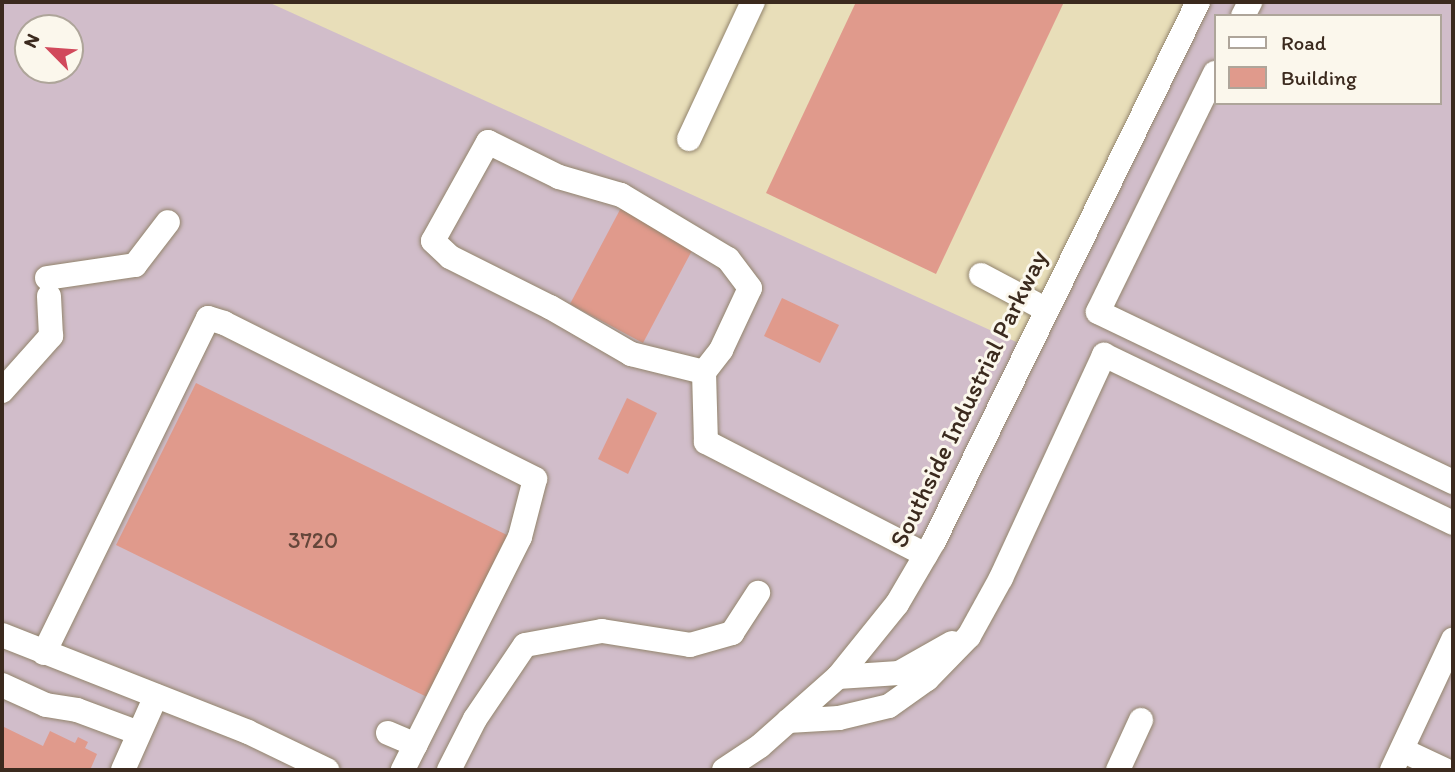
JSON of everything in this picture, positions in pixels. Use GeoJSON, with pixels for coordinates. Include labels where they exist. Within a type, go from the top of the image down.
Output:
{"type":"FeatureCollection","features":[{"type":"Feature","properties":{"kind":"street"},"geometry":{"type":"LineString","coordinates":[[689,139],[753,2]]}},
{"type":"Feature","properties":{"kind":"street","name":"Southside Industrial Parkway"},"geometry":{"type":"LineString","coordinates":[[724,770],[760,746],[838,677],[897,604],[926,555],[1198,2]]}},
{"type":"Feature","properties":{"kind":"street"},"geometry":{"type":"LineString","coordinates":[[1214,75],[1098,312],[1453,482]]}},
{"type":"Feature","properties":{"kind":"street"},"geometry":{"type":"LineString","coordinates":[[704,372],[631,354],[550,307],[450,257],[433,242],[488,142],[559,177],[621,195],[728,259],[750,288],[721,349],[704,372],[706,442],[926,555]]}},
{"type":"Feature","properties":{"kind":"street"},"geometry":{"type":"LineString","coordinates":[[2,391],[51,336],[48,287],[135,265],[168,222]]}},
{"type":"Feature","properties":{"kind":"street"},"geometry":{"type":"LineString","coordinates":[[981,275],[1045,309]]}},
{"type":"Feature","properties":{"kind":"street"},"geometry":{"type":"LineString","coordinates":[[44,653],[90,583],[208,318],[535,479],[520,537],[403,770]]}},
{"type":"Feature","properties":{"kind":"street"},"geometry":{"type":"LineString","coordinates":[[788,721],[839,718],[888,706],[928,679],[969,636],[1001,578],[1104,355],[1453,523]]}},
{"type":"Feature","properties":{"kind":"street"},"geometry":{"type":"LineString","coordinates":[[449,770],[475,719],[525,645],[602,631],[690,645],[732,633],[758,593]]}},
{"type":"Feature","properties":{"kind":"street"},"geometry":{"type":"LineString","coordinates":[[2,635],[248,732],[327,770]]}},
{"type":"Feature","properties":{"kind":"street"},"geometry":{"type":"LineString","coordinates":[[838,677],[899,673],[937,650],[969,636]]}},
{"type":"Feature","properties":{"kind":"street"},"geometry":{"type":"LineString","coordinates":[[1445,770],[1397,760],[1453,640]]}},
{"type":"Feature","properties":{"kind":"street"},"geometry":{"type":"LineString","coordinates":[[2,685],[46,705],[77,710],[139,733]]}},
{"type":"Feature","properties":{"kind":"street"},"geometry":{"type":"LineString","coordinates":[[123,770],[156,696]]}},
{"type":"Feature","properties":{"kind":"street"},"geometry":{"type":"LineString","coordinates":[[1118,770],[1141,720]]}},
{"type":"Feature","properties":{"kind":"street"},"geometry":{"type":"LineString","coordinates":[[388,733],[416,746]]}},
{"type":"Feature","properties":{"kind":"shaded area"},"geometry":{"type":"Polygon","coordinates":[[[2,2],[268,2],[1025,346],[1186,2],[1453,2],[1453,770],[2,770],[2,2]]]}},
{"type":"Feature","properties":{"kind":"building"},"geometry":{"type":"Polygon","coordinates":[[[856,2],[1064,2],[936,274],[766,193],[856,2]]]}},
{"type":"Feature","properties":{"kind":"building"},"geometry":{"type":"Polygon","coordinates":[[[623,204],[696,243],[643,343],[570,304],[623,204]]]}},
{"type":"Feature","properties":{"kind":"building"},"geometry":{"type":"Polygon","coordinates":[[[782,298],[839,325],[820,363],[764,336],[782,298]]]}},
{"type":"Feature","properties":{"kind":"building"},"geometry":{"type":"Polygon","coordinates":[[[196,383],[509,536],[429,698],[116,545],[196,383]]]}},
{"type":"Feature","properties":{"kind":"building"},"geometry":{"type":"Polygon","coordinates":[[[627,398],[657,413],[628,474],[598,459],[627,398]]]}},
{"type":"Feature","properties":{"kind":"building"},"geometry":{"type":"Polygon","coordinates":[[[2,726],[43,746],[50,731],[75,743],[78,737],[88,742],[85,748],[97,754],[91,768],[96,770],[2,770],[2,726]]]}}]}
